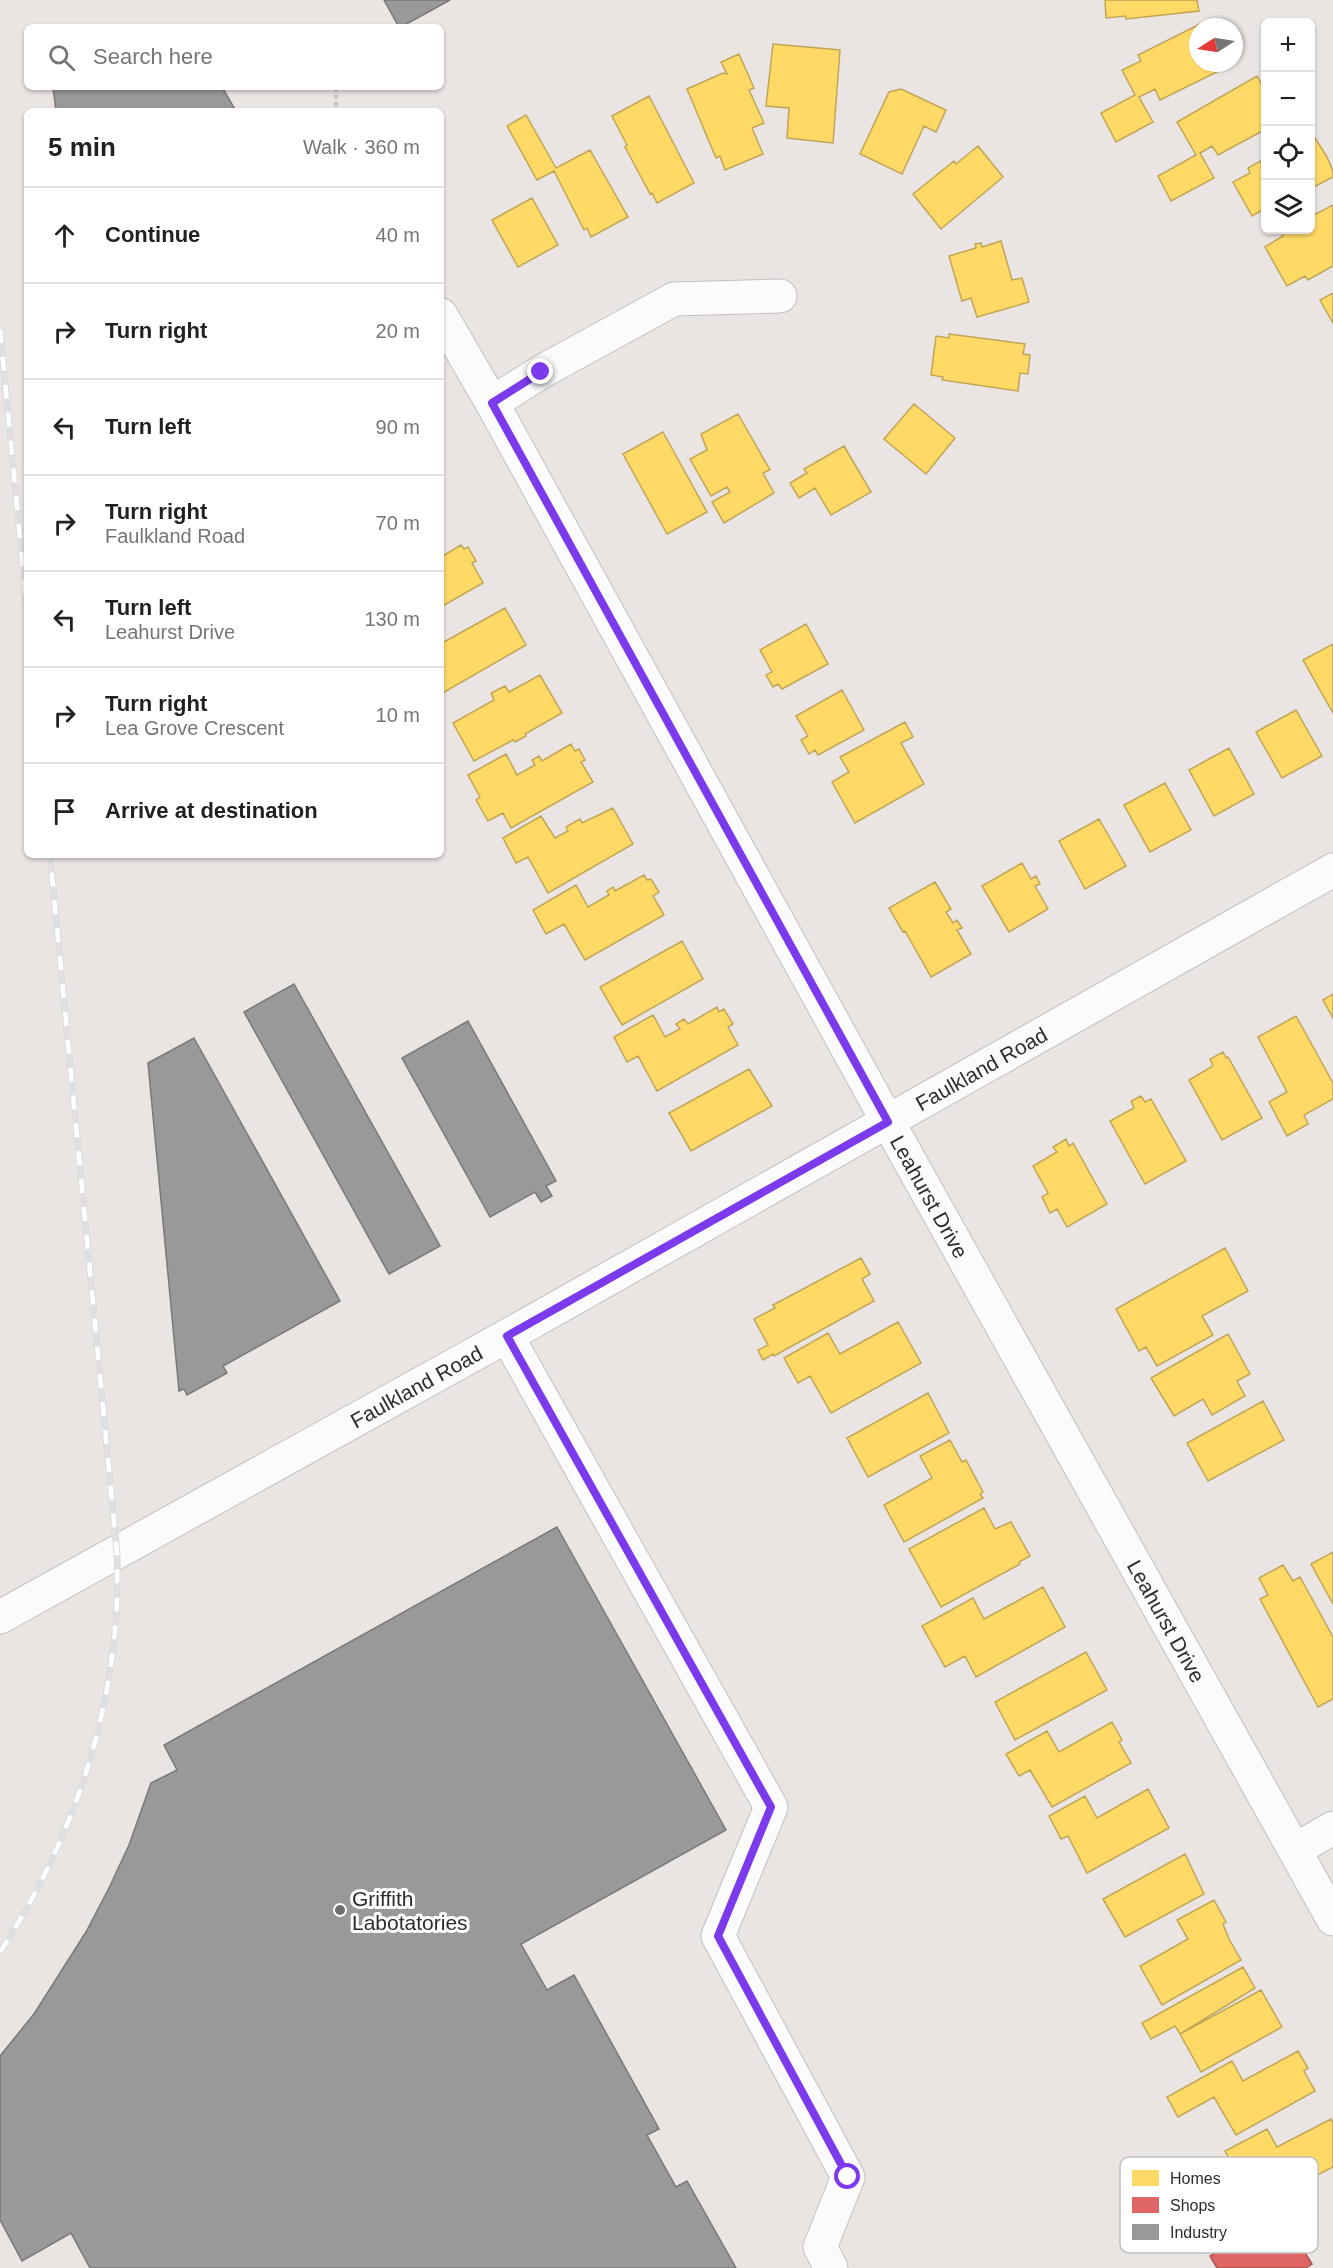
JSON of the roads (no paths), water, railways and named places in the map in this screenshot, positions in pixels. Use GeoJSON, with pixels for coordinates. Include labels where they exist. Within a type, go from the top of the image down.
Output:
{"type":"FeatureCollection","features":[{"type":"Feature","properties":{"kind":"street"},"geometry":{"type":"LineString","coordinates":[[492,403],[541,372],[674,299],[780,296]]}},
{"type":"Feature","properties":{"kind":"street","name":"Leahurst Drive"},"geometry":{"type":"LineString","coordinates":[[444,320],[1333,1919]]}},
{"type":"Feature","properties":{"kind":"street","name":"Faulkland Road"},"geometry":{"type":"LineString","coordinates":[[0,1617],[507,1336],[1333,870]]}},
{"type":"Feature","properties":{"kind":"street"},"geometry":{"type":"LineString","coordinates":[[507,1336],[771,1807],[718,1936],[848,2177],[820,2247],[831,2268]]}},
{"type":"Feature","properties":{"kind":"street"},"geometry":{"type":"LineString","coordinates":[[1295,1850],[1333,1828]]}},
{"type":"Feature","properties":{"kind":"railway"},"geometry":{"type":"LineString","coordinates":[[0,329],[24,580]]}},
{"type":"Feature","properties":{"kind":"railway"},"geometry":{"type":"LineString","coordinates":[[0,1952],[44,1875],[79,1792],[104,1706],[117,1601],[117,1553],[50,858]]}},
{"type":"Feature","properties":{"kind":"place","name":"Griffith Labotatories"},"geometry":{"type":"Point","coordinates":[340,1910]}}]}
